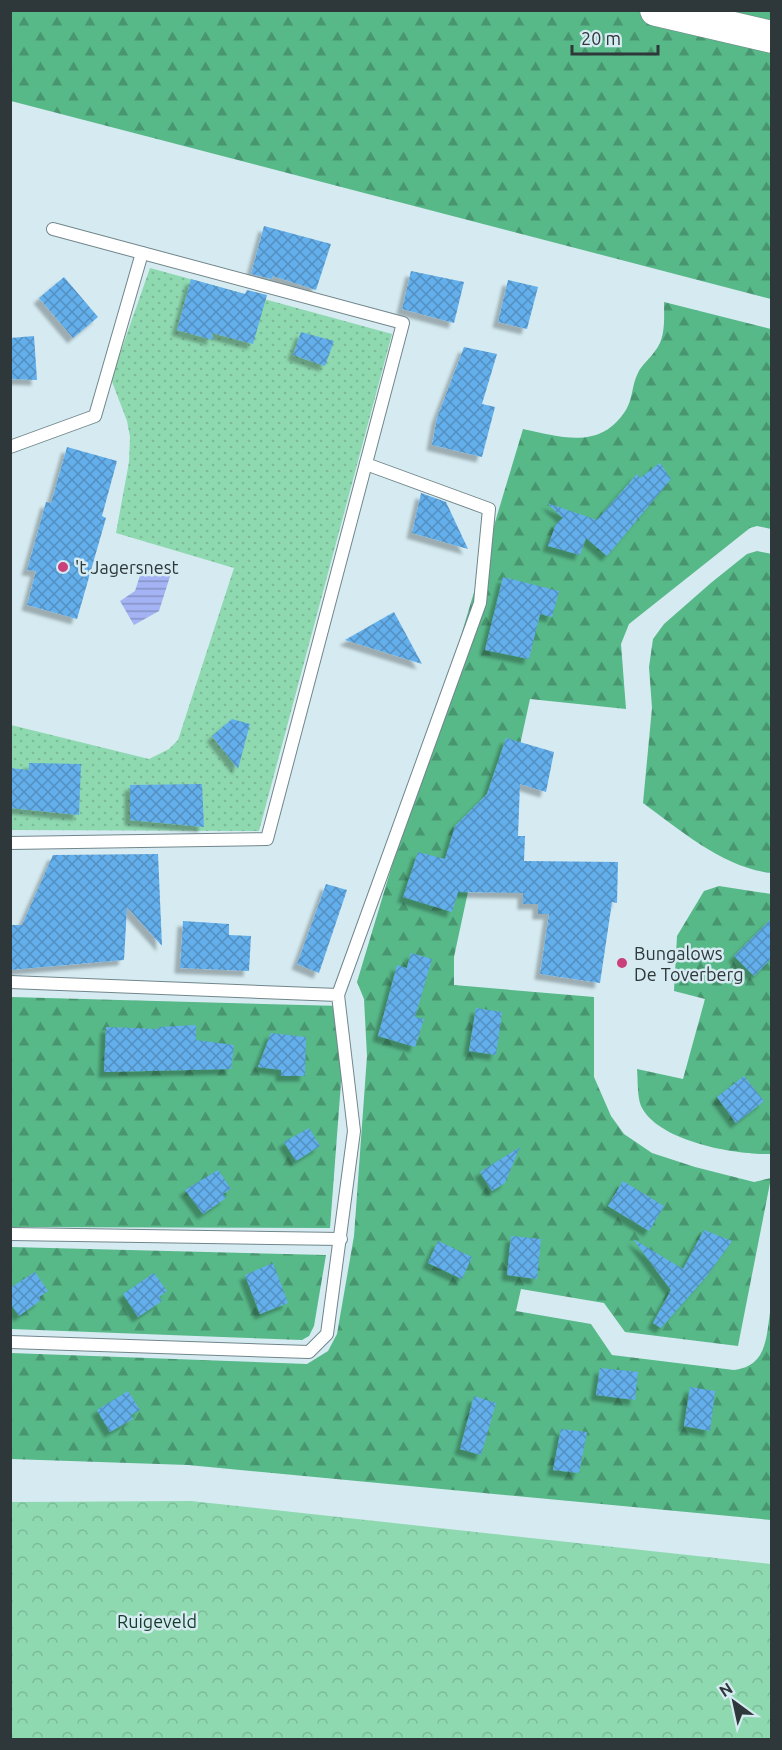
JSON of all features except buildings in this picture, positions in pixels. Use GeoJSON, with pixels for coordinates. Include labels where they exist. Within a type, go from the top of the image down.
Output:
{"type":"FeatureCollection","features":[{"type":"Feature","properties":{"kind":"street"},"geometry":{"type":"LineString","coordinates":[[656,10],[771,37]]}},
{"type":"Feature","properties":{"kind":"lane"},"geometry":{"type":"LineString","coordinates":[[10,843],[267,839],[403,323],[53,229]]}},
{"type":"Feature","properties":{"kind":"lane"},"geometry":{"type":"LineString","coordinates":[[10,447],[95,416],[142,253]]}},
{"type":"Feature","properties":{"kind":"lane"},"geometry":{"type":"LineString","coordinates":[[10,1342],[309,1352],[327,1334],[354,1131],[338,995],[480,603],[489,509],[366,464]]}},
{"type":"Feature","properties":{"kind":"lane"},"geometry":{"type":"LineString","coordinates":[[10,982],[338,995]]}},
{"type":"Feature","properties":{"kind":"lane"},"geometry":{"type":"LineString","coordinates":[[10,1234],[341,1239]]}},
{"type":"Feature","properties":{"kind":"green space"},"geometry":{"type":"Polygon","coordinates":[[[10,11],[771,11],[771,299],[11,101],[10,11]]]}},
{"type":"Feature","properties":{"kind":"green space"},"geometry":{"type":"Polygon","coordinates":[[[150,268],[392,334],[259,831],[11,830],[11,725],[149,759],[169,749],[178,740],[234,568],[116,533],[129,462],[130,437],[127,421],[111,379],[150,268]]]}},
{"type":"Feature","properties":{"kind":"green space"},"geometry":{"type":"Polygon","coordinates":[[[664,302],[771,329],[771,529],[757,526],[750,528],[629,624],[621,644],[626,709],[530,699],[501,832],[481,831],[454,957],[454,985],[594,997],[594,1077],[611,1116],[624,1134],[652,1153],[695,1167],[754,1182],[771,1178],[738,1346],[625,1332],[604,1303],[521,1289],[516,1311],[591,1324],[612,1355],[734,1370],[754,1362],[760,1355],[764,1347],[771,1306],[771,1520],[188,1465],[11,1459],[11,1353],[307,1364],[328,1351],[337,1334],[354,1236],[367,1056],[364,999],[357,982],[523,429],[580,438],[606,431],[617,422],[629,404],[640,370],[659,346],[664,328],[664,302]]]}},
{"type":"Feature","properties":{"kind":"green space"},"geometry":{"type":"Polygon","coordinates":[[[757,551],[772,554],[771,873],[736,864],[720,856],[687,836],[643,803],[652,708],[649,667],[653,639],[664,624],[712,582],[747,554],[757,551]]]}},
{"type":"Feature","properties":{"kind":"green space"},"geometry":{"type":"Polygon","coordinates":[[[719,886],[771,894],[771,1154],[719,1149],[681,1137],[664,1129],[650,1118],[641,1106],[639,1097],[637,1069],[683,1079],[705,999],[674,991],[677,936],[704,891],[719,886]]]}},
{"type":"Feature","properties":{"kind":"green space"},"geometry":{"type":"Polygon","coordinates":[[[11,997],[341,1006],[343,1056],[330,1228],[11,1227],[11,997]]]}},
{"type":"Feature","properties":{"kind":"green space"},"geometry":{"type":"Polygon","coordinates":[[[11,1247],[326,1255],[314,1326],[309,1336],[302,1340],[11,1329],[11,1247]]]}},
{"type":"Feature","properties":{"kind":"green space","name":"Ruigeveld"},"geometry":{"type":"Polygon","coordinates":[[[191,1501],[771,1564],[771,1739],[11,1739],[11,1502],[191,1501]]]}},
{"type":"Feature","properties":{"kind":"water"},"geometry":{"type":"Polygon","coordinates":[[[144,563],[172,570],[159,611],[134,625],[120,601],[135,591],[144,563]]]}},
{"type":"Feature","properties":{"kind":"place","name":"'t Jagersnest"},"geometry":{"type":"Point","coordinates":[63,567]}},
{"type":"Feature","properties":{"kind":"place","name":"Bungalows De Toverberg"},"geometry":{"type":"Point","coordinates":[622,963]}}]}
